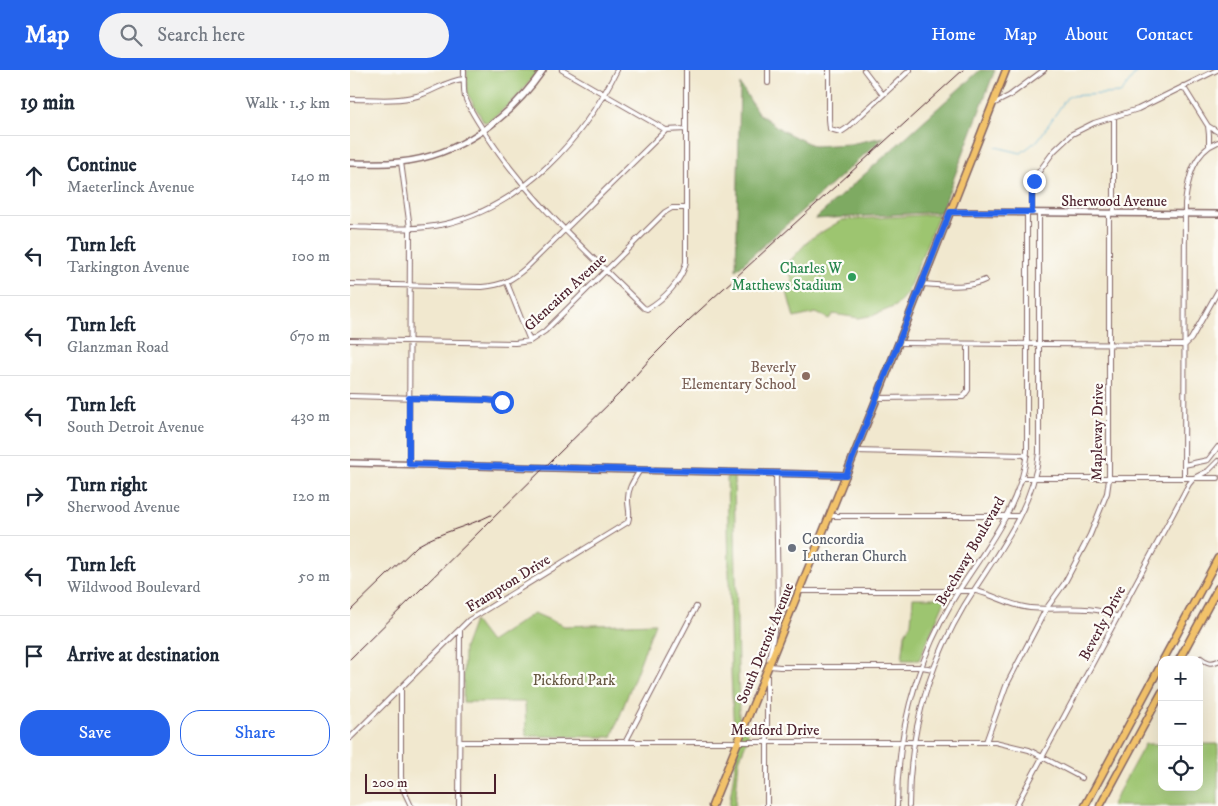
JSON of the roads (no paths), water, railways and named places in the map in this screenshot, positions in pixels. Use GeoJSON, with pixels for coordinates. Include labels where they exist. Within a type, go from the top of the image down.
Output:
{"type":"FeatureCollection","features":[{"type":"Feature","properties":{"kind":"main road","name":"South Detroit Avenue"},"geometry":{"type":"LineString","coordinates":[[712,806],[793,609],[1006,70]]}},
{"type":"Feature","properties":{"kind":"main road"},"geometry":{"type":"LineString","coordinates":[[1166,656],[1218,558]]}},
{"type":"Feature","properties":{"kind":"main road"},"geometry":{"type":"LineString","coordinates":[[1182,656],[1218,588]]}},
{"type":"Feature","properties":{"kind":"main road"},"geometry":{"type":"LineString","coordinates":[[1085,806],[1158,670]]}},
{"type":"Feature","properties":{"kind":"main road"},"geometry":{"type":"LineString","coordinates":[[1100,806],[1158,699]]}},
{"type":"Feature","properties":{"kind":"street"},"geometry":{"type":"LineString","coordinates":[[464,70],[466,97],[484,131],[524,186],[647,309],[655,304],[681,279],[686,262],[686,70]]}},
{"type":"Feature","properties":{"kind":"street"},"geometry":{"type":"LineString","coordinates":[[350,163],[401,162],[444,150],[470,139],[484,131],[516,105],[543,70]]}},
{"type":"Feature","properties":{"kind":"street"},"geometry":{"type":"LineString","coordinates":[[562,70],[666,130],[686,130]]}},
{"type":"Feature","properties":{"kind":"street"},"geometry":{"type":"LineString","coordinates":[[350,227],[410,228],[444,224],[479,212],[504,200],[524,186],[562,150],[588,118],[604,94],[616,70]]}},
{"type":"Feature","properties":{"kind":"street"},"geometry":{"type":"LineString","coordinates":[[768,70],[768,83]]}},
{"type":"Feature","properties":{"kind":"street"},"geometry":{"type":"LineString","coordinates":[[829,70],[830,129],[841,132],[910,70]]}},
{"type":"Feature","properties":{"kind":"street"},"geometry":{"type":"LineString","coordinates":[[864,70],[883,95]]}},
{"type":"Feature","properties":{"kind":"street"},"geometry":{"type":"LineString","coordinates":[[993,104],[1009,96],[1044,70]]}},
{"type":"Feature","properties":{"kind":"street","name":"Beechway Boulevard"},"geometry":{"type":"LineString","coordinates":[[897,806],[898,772],[902,742],[912,694],[922,667],[942,621],[1005,516],[1022,478],[1027,455],[1029,212],[1034,181],[1054,151],[1065,139],[1085,126],[1138,109],[1216,70]]}},
{"type":"Feature","properties":{"kind":"street"},"geometry":{"type":"LineString","coordinates":[[350,99],[406,99],[434,90],[455,80],[464,79]]}},
{"type":"Feature","properties":{"kind":"street"},"geometry":{"type":"LineString","coordinates":[[1183,86],[1208,126],[1209,146]]}},
{"type":"Feature","properties":{"kind":"street","name":"Mapleway Drive"},"geometry":{"type":"LineString","coordinates":[[986,742],[1006,686],[1046,609],[1064,584],[1087,542],[1106,493],[1109,479],[1109,345],[1114,117]]}},
{"type":"Feature","properties":{"kind":"street"},"geometry":{"type":"LineString","coordinates":[[1208,126],[1218,132]]}},
{"type":"Feature","properties":{"kind":"street"},"geometry":{"type":"LineString","coordinates":[[350,284],[482,287],[507,283],[527,267],[666,130]]}},
{"type":"Feature","properties":{"kind":"street"},"geometry":{"type":"LineString","coordinates":[[1184,478],[1186,193],[1191,172],[1199,156],[1209,146],[1218,142]]}},
{"type":"Feature","properties":{"kind":"street"},"geometry":{"type":"LineString","coordinates":[[401,162],[410,228],[409,464]]}},
{"type":"Feature","properties":{"kind":"street","name":"Glencairn Avenue"},"geometry":{"type":"LineString","coordinates":[[350,340],[520,343],[530,341],[544,331],[665,212],[672,208],[686,208]]}},
{"type":"Feature","properties":{"kind":"street","name":"Sherwood Avenue"},"geometry":{"type":"LineString","coordinates":[[950,212],[1218,214]]}},
{"type":"Feature","properties":{"kind":"street","name":"Beechway Boulevard"},"geometry":{"type":"LineString","coordinates":[[909,806],[910,773],[914,742],[924,697],[933,669],[953,626],[973,590],[992,562],[1018,516],[1035,478],[1039,453],[1039,213]]}},
{"type":"Feature","properties":{"kind":"street"},"geometry":{"type":"LineString","coordinates":[[922,284],[968,285],[985,280]]}},
{"type":"Feature","properties":{"kind":"street"},"geometry":{"type":"LineString","coordinates":[[507,283],[530,341]]}},
{"type":"Feature","properties":{"kind":"street"},"geometry":{"type":"LineString","coordinates":[[898,343],[1185,345],[1191,339],[1218,291]]}},
{"type":"Feature","properties":{"kind":"street"},"geometry":{"type":"LineString","coordinates":[[877,398],[963,397],[968,390],[968,344]]}},
{"type":"Feature","properties":{"kind":"street"},"geometry":{"type":"LineString","coordinates":[[350,396],[493,400],[507,405]]}},
{"type":"Feature","properties":{"kind":"street"},"geometry":{"type":"LineString","coordinates":[[1184,465],[1208,460],[1218,447]]}},
{"type":"Feature","properties":{"kind":"street"},"geometry":{"type":"LineString","coordinates":[[856,451],[1027,455]]}},
{"type":"Feature","properties":{"kind":"street","name":"Beverly Drive"},"geometry":{"type":"LineString","coordinates":[[1016,806],[1189,484],[1194,478],[1202,475],[1218,461]]}},
{"type":"Feature","properties":{"kind":"street"},"geometry":{"type":"LineString","coordinates":[[350,463],[846,475]]}},
{"type":"Feature","properties":{"kind":"street","name":"Frampton Drive"},"geometry":{"type":"LineString","coordinates":[[350,738],[460,629],[482,611],[624,526],[630,517],[628,492],[640,470]]}},
{"type":"Feature","properties":{"kind":"street"},"geometry":{"type":"LineString","coordinates":[[767,806],[767,673],[778,607],[776,473]]}},
{"type":"Feature","properties":{"kind":"street"},"geometry":{"type":"LineString","coordinates":[[1022,478],[1218,478]]}},
{"type":"Feature","properties":{"kind":"street"},"geometry":{"type":"LineString","coordinates":[[830,516],[1018,516]]}},
{"type":"Feature","properties":{"kind":"street"},"geometry":{"type":"LineString","coordinates":[[800,591],[973,590],[984,593],[1006,604],[1046,609],[1090,608],[1118,617]]}},
{"type":"Feature","properties":{"kind":"street"},"geometry":{"type":"LineString","coordinates":[[626,742],[696,607]]}},
{"type":"Feature","properties":{"kind":"street"},"geometry":{"type":"LineString","coordinates":[[778,607],[793,609]]}},
{"type":"Feature","properties":{"kind":"street"},"geometry":{"type":"LineString","coordinates":[[459,806],[460,629]]}},
{"type":"Feature","properties":{"kind":"street"},"geometry":{"type":"LineString","coordinates":[[1203,660],[1212,663],[1218,661]]}},
{"type":"Feature","properties":{"kind":"street"},"geometry":{"type":"LineString","coordinates":[[770,666],[922,667],[933,669]]}},
{"type":"Feature","properties":{"kind":"street"},"geometry":{"type":"LineString","coordinates":[[401,688],[401,778],[403,789],[411,806]]}},
{"type":"Feature","properties":{"kind":"street","name":"Medford Drive"},"geometry":{"type":"LineString","coordinates":[[460,742],[986,742],[1018,746],[1082,778]]}},
{"type":"Feature","properties":{"kind":"waterway"},"geometry":{"type":"LineString","coordinates":[[996,147],[1021,153],[1038,140],[1068,96],[1121,93],[1138,70]]}},
{"type":"Feature","properties":{"kind":"railway"},"geometry":{"type":"LineString","coordinates":[[350,659],[623,390],[650,359],[689,320],[963,70]]}},
{"type":"Feature","properties":{"kind":"railway"},"geometry":{"type":"LineString","coordinates":[[350,611],[417,546],[491,515]]}},
{"type":"Feature","properties":{"kind":"place","name":"Charles W Matthews Stadium"},"geometry":{"type":"Point","coordinates":[852,277]}},
{"type":"Feature","properties":{"kind":"place","name":"Beverly Elementary School"},"geometry":{"type":"Point","coordinates":[806,376]}},
{"type":"Feature","properties":{"kind":"place","name":"Concordia Lutheran Church"},"geometry":{"type":"Point","coordinates":[792,548]}},
{"type":"Feature","properties":{"kind":"park label","name":"Pickford Park"},"geometry":{"type":"Point","coordinates":[574,680]}}]}
